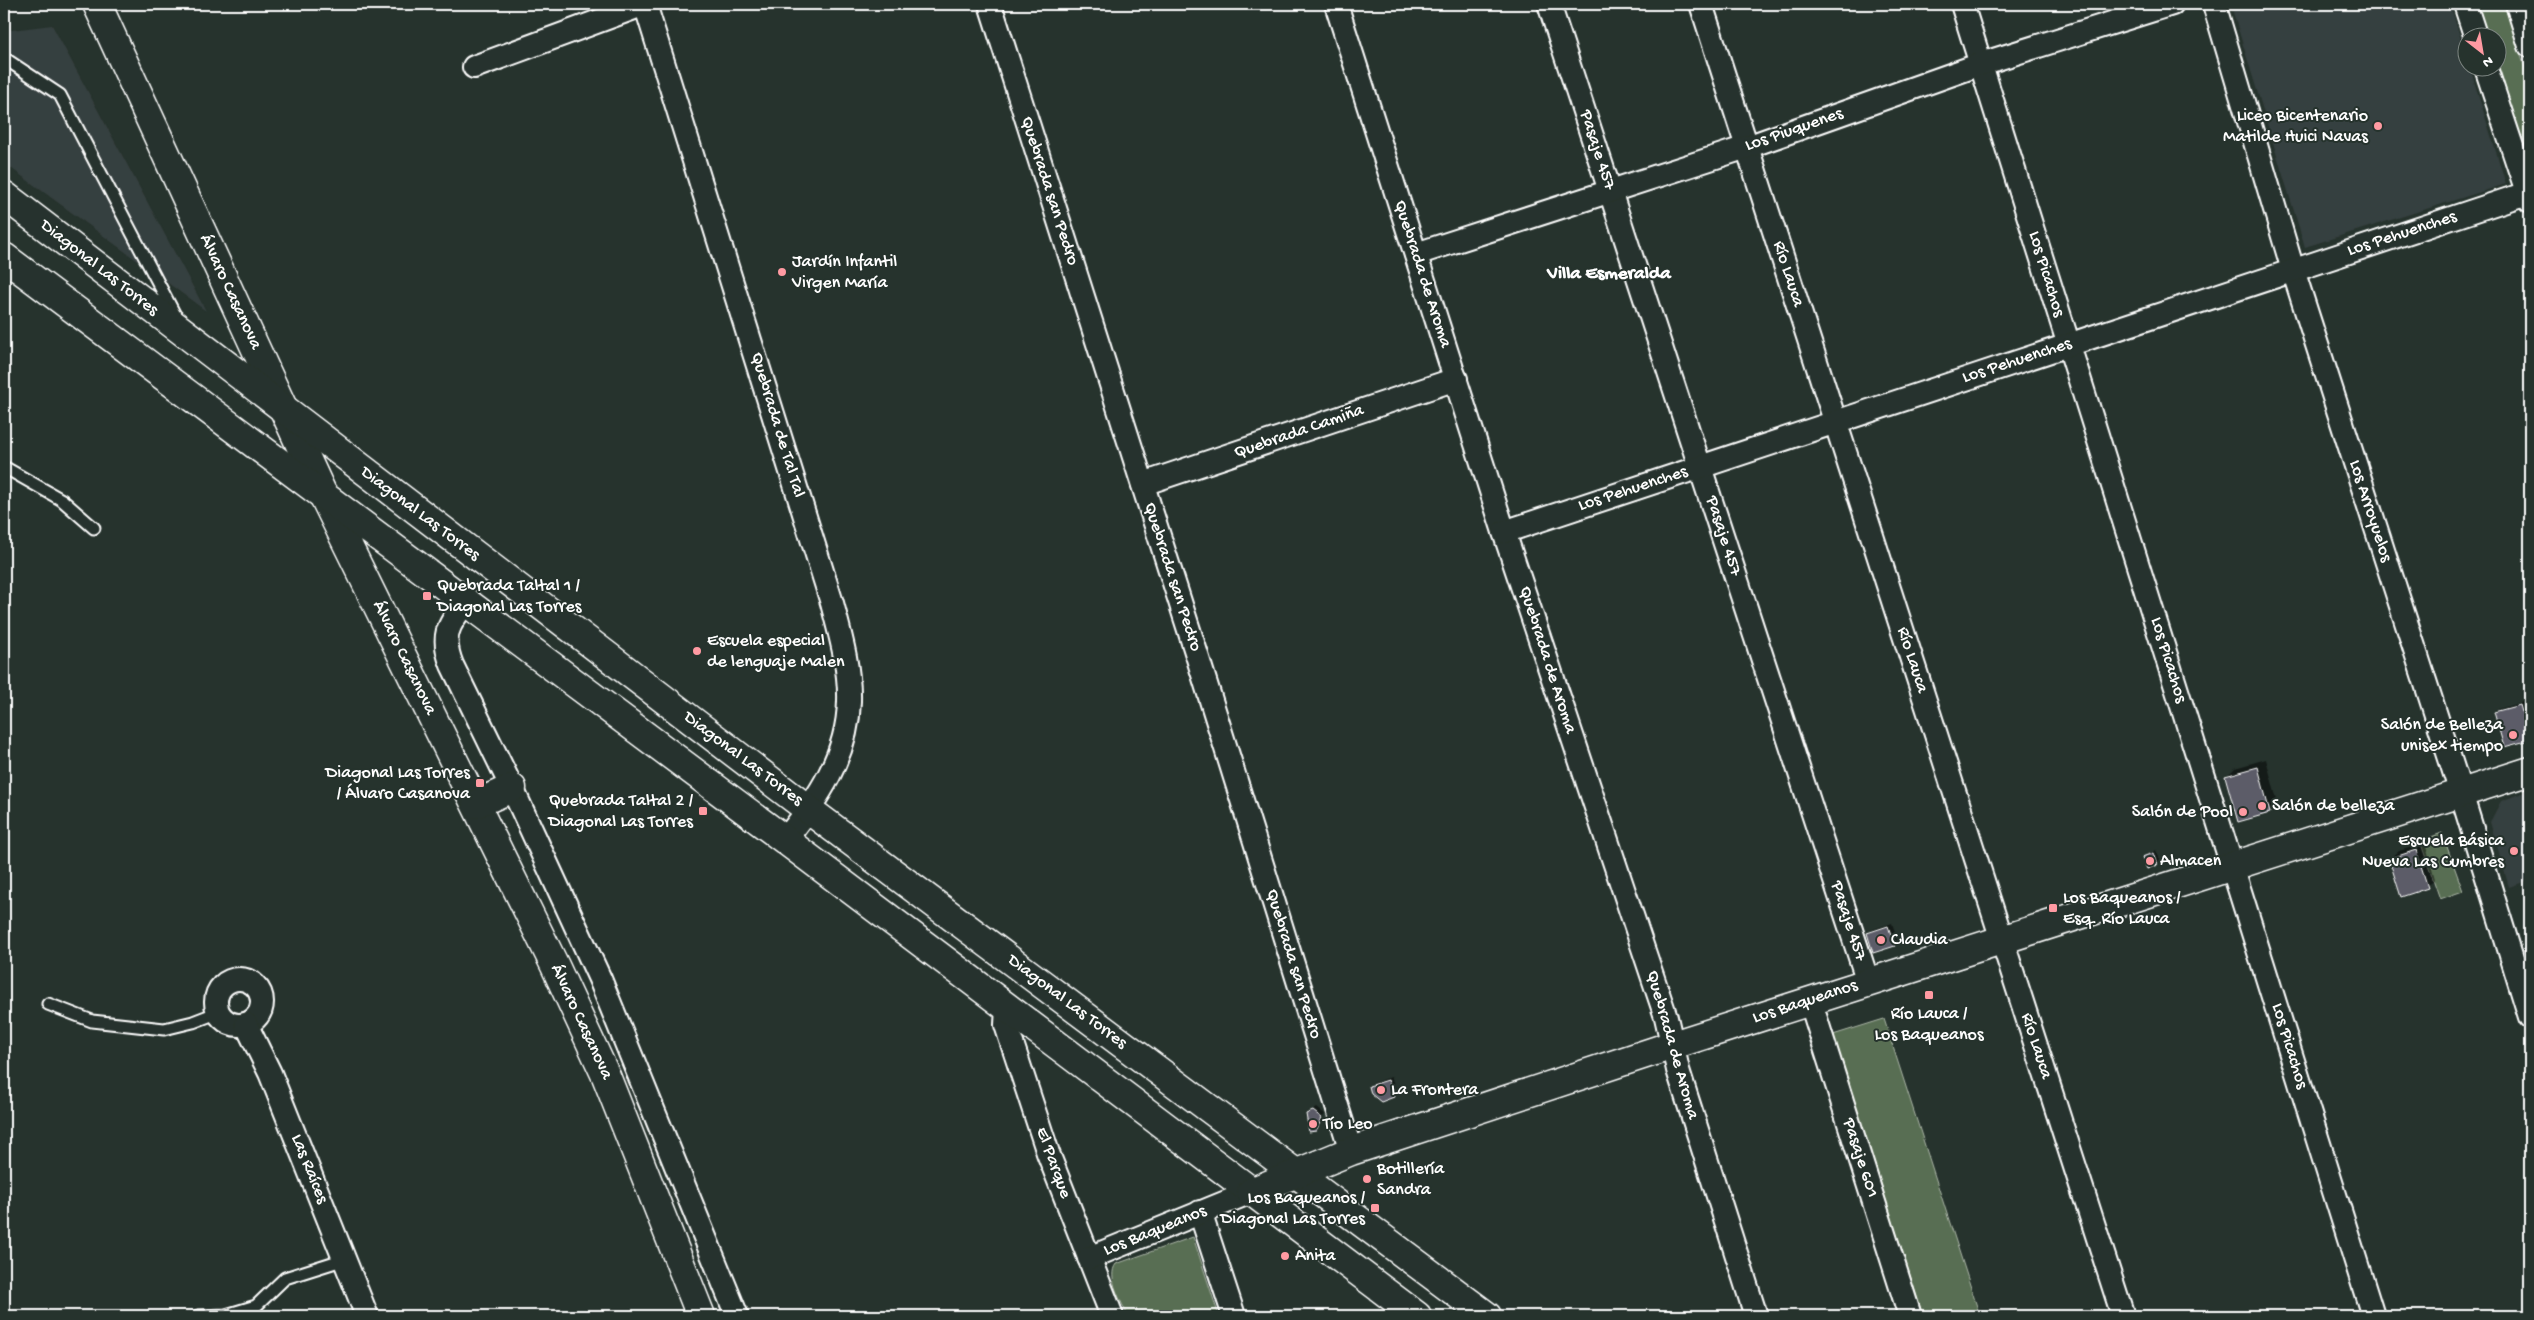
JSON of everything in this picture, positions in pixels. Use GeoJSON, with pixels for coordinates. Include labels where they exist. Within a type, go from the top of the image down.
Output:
{"type":"FeatureCollection","features":[{"type":"Feature","properties":{"kind":"main road","name":"Álvaro Casanova"},"geometry":{"type":"LineString","coordinates":[[97,4],[325,499],[476,804],[606,1076],[701,1316]]}},
{"type":"Feature","properties":{"kind":"main road","name":"Diagonal Las Torres"},"geometry":{"type":"LineString","coordinates":[[4,195],[809,810],[1487,1316]]}},
{"type":"Feature","properties":{"kind":"main road"},"geometry":{"type":"LineString","coordinates":[[4,257],[325,499],[785,840],[1417,1316]]}},
{"type":"Feature","properties":{"kind":"main road","name":"Los Baqueanos"},"geometry":{"type":"LineString","coordinates":[[1251,1192],[1351,1151],[1673,1045],[2530,771]]}},
{"type":"Feature","properties":{"kind":"main road"},"geometry":{"type":"LineString","coordinates":[[476,804],[512,788]]}},
{"type":"Feature","properties":{"kind":"street"},"geometry":{"type":"LineString","coordinates":[[474,68],[645,4]]}},
{"type":"Feature","properties":{"kind":"street","name":"Quebrada de Tal Tal"},"geometry":{"type":"LineString","coordinates":[[645,4],[829,594],[844,652],[849,700],[844,738],[832,771],[809,810],[785,840]]}},
{"type":"Feature","properties":{"kind":"street","name":"Quebrada san Pedro"},"geometry":{"type":"LineString","coordinates":[[990,4],[1351,1151]]}},
{"type":"Feature","properties":{"kind":"street","name":"Quebrada de Aroma"},"geometry":{"type":"LineString","coordinates":[[1336,4],[1504,532],[1666,1017],[1680,1076],[1756,1316]]}},
{"type":"Feature","properties":{"kind":"street","name":"Pasaje 457"},"geometry":{"type":"LineString","coordinates":[[1549,4],[1868,982]]}},
{"type":"Feature","properties":{"kind":"street","name":"Río Lauca"},"geometry":{"type":"LineString","coordinates":[[1701,4],[2123,1316]]}},
{"type":"Feature","properties":{"kind":"street","name":"Los Picachos"},"geometry":{"type":"LineString","coordinates":[[1962,4],[2373,1316]]}},
{"type":"Feature","properties":{"kind":"street","name":"Los Piuquenes"},"geometry":{"type":"LineString","coordinates":[[1416,254],[1747,147],[1981,64],[2172,4]]}},
{"type":"Feature","properties":{"kind":"street","name":"Los Arroyuelos"},"geometry":{"type":"LineString","coordinates":[[2214,4],[2293,270],[2461,793],[2530,1016]]}},
{"type":"Feature","properties":{"kind":"street"},"geometry":{"type":"LineString","coordinates":[[2465,4],[2473,28]]}},
{"type":"Feature","properties":{"kind":"street"},"geometry":{"type":"LineString","coordinates":[[2517,4],[2530,46]]}},
{"type":"Feature","properties":{"kind":"street"},"geometry":{"type":"LineString","coordinates":[[2489,78],[2529,195]]}},
{"type":"Feature","properties":{"kind":"street","name":"Los Pehuenches"},"geometry":{"type":"LineString","coordinates":[[1504,532],[2293,270],[2529,195]]}},
{"type":"Feature","properties":{"kind":"street","name":"Quebrada Camiña"},"geometry":{"type":"LineString","coordinates":[[1142,484],[1456,379]]}},
{"type":"Feature","properties":{"kind":"street","name":"Álvaro Casanova"},"geometry":{"type":"LineString","coordinates":[[466,603],[447,630],[445,647],[600,979],[736,1316]]}},
{"type":"Feature","properties":{"kind":"street"},"geometry":{"type":"LineString","coordinates":[[244,979],[258,989],[262,1005],[254,1020],[246,1024],[230,1023],[219,1012],[217,995],[227,982],[244,979]]}},
{"type":"Feature","properties":{"kind":"street","name":"Pasaje 601"},"geometry":{"type":"LineString","coordinates":[[1810,1000],[1910,1316]]}},
{"type":"Feature","properties":{"kind":"street","name":"El Parque"},"geometry":{"type":"LineString","coordinates":[[1007,1007],[1006,1025],[1048,1153],[1112,1316]]}},
{"type":"Feature","properties":{"kind":"street","name":"Las Raíces"},"geometry":{"type":"LineString","coordinates":[[246,1024],[270,1073],[346,1259],[367,1316]]}},
{"type":"Feature","properties":{"kind":"street","name":"Los Baqueanos"},"geometry":{"type":"LineString","coordinates":[[1089,1258],[1251,1192]]}},
{"type":"Feature","properties":{"kind":"street"},"geometry":{"type":"LineString","coordinates":[[1200,1212],[1234,1316]]}},
{"type":"Feature","properties":{"kind":"lane"},"geometry":{"type":"LineString","coordinates":[[4,58],[60,95],[185,334]]}},
{"type":"Feature","properties":{"kind":"lane"},"geometry":{"type":"LineString","coordinates":[[4,467],[62,500],[94,528]]}},
{"type":"Feature","properties":{"kind":"lane"},"geometry":{"type":"LineString","coordinates":[[48,1004],[92,1021],[164,1029],[193,1022],[219,1012]]}},
{"type":"Feature","properties":{"kind":"lane"},"geometry":{"type":"LineString","coordinates":[[198,1316],[226,1315],[256,1306],[285,1278],[346,1259]]}},
{"type":"Feature","properties":{"kind":"shaded area","name":"Liceo Bicentenario Matilde Huici Navas"},"geometry":{"type":"Polygon","coordinates":[[[2248,4],[2450,4],[2457,28],[2456,78],[2473,78],[2506,184],[2305,247],[2232,9],[2248,4]]]}},
{"type":"Feature","properties":{"kind":"shaded area"},"geometry":{"type":"Polygon","coordinates":[[[52,25],[206,311],[4,163],[4,31],[52,25]]]}},
{"type":"Feature","properties":{"kind":"shaded area","name":"Escuela Básica Nueva Las Cumbres"},"geometry":{"type":"Polygon","coordinates":[[[2530,790],[2530,880],[2509,887],[2490,822],[2501,801],[2530,790]]]}},
{"type":"Feature","properties":{"kind":"green space"},"geometry":{"type":"Polygon","coordinates":[[[2476,4],[2504,4],[2530,83],[2530,180],[2499,78],[2506,78],[2506,28],[2483,28],[2476,4]]]}},
{"type":"Feature","properties":{"kind":"green space"},"geometry":{"type":"Polygon","coordinates":[[[2442,833],[2463,891],[2440,899],[2420,841],[2442,833]]]}},
{"type":"Feature","properties":{"kind":"green space"},"geometry":{"type":"Polygon","coordinates":[[[1884,1019],[1980,1316],[1923,1316],[1833,1035],[1884,1019]]]}},
{"type":"Feature","properties":{"kind":"green space"},"geometry":{"type":"Polygon","coordinates":[[[1193,1237],[1219,1316],[1128,1316],[1114,1283],[1113,1269],[1116,1264],[1193,1237]]]}},
{"type":"Feature","properties":{"kind":"building"},"geometry":{"type":"Polygon","coordinates":[[[2520,705],[2530,740],[2504,747],[2494,712],[2520,705]]]}},
{"type":"Feature","properties":{"kind":"building"},"geometry":{"type":"Polygon","coordinates":[[[2258,767],[2270,813],[2238,822],[2225,776],[2258,767]]]}},
{"type":"Feature","properties":{"kind":"building"},"geometry":{"type":"Polygon","coordinates":[[[2416,850],[2428,888],[2401,897],[2389,859],[2416,850]]]}},
{"type":"Feature","properties":{"kind":"building","name":"Almacen"},"geometry":{"type":"Polygon","coordinates":[[[2153,853],[2157,865],[2147,869],[2142,857],[2153,853]]]}},
{"type":"Feature","properties":{"kind":"building","name":"Claudia"},"geometry":{"type":"Polygon","coordinates":[[[1888,926],[1895,946],[1873,953],[1867,933],[1888,926]]]}},
{"type":"Feature","properties":{"kind":"building","name":"La Frontera"},"geometry":{"type":"Polygon","coordinates":[[[1388,1080],[1394,1097],[1381,1102],[1371,1094],[1369,1086],[1388,1080]]]}},
{"type":"Feature","properties":{"kind":"building","name":"Tío Leo"},"geometry":{"type":"Polygon","coordinates":[[[1313,1111],[1322,1118],[1316,1131],[1309,1132],[1306,1114],[1313,1111]]]}},
{"type":"Feature","properties":{"kind":"place","name":"Liceo Bicentenario Matilde Huici Navas"},"geometry":{"type":"Point","coordinates":[2378,126]}},
{"type":"Feature","properties":{"kind":"place","name":"Jardín Infantil Virgen María"},"geometry":{"type":"Point","coordinates":[782,272]}},
{"type":"Feature","properties":{"kind":"place","name":"Quebrada Taltal 1 / Diagonal Las Torres"},"geometry":{"type":"Point","coordinates":[427,596]}},
{"type":"Feature","properties":{"kind":"place","name":"Escuela especial de lenguaje Malen"},"geometry":{"type":"Point","coordinates":[697,651]}},
{"type":"Feature","properties":{"kind":"place","name":"Salón de Belleza unisex tiempo"},"geometry":{"type":"Point","coordinates":[2513,735]}},
{"type":"Feature","properties":{"kind":"place","name":"Diagonal Las Torres / Álvaro Casanova"},"geometry":{"type":"Point","coordinates":[480,783]}},
{"type":"Feature","properties":{"kind":"place","name":"Salón de belleza"},"geometry":{"type":"Point","coordinates":[2262,806]}},
{"type":"Feature","properties":{"kind":"place","name":"Quebrada Taltal 2 / Diagonal Las Torres"},"geometry":{"type":"Point","coordinates":[703,811]}},
{"type":"Feature","properties":{"kind":"place","name":"Salón de Pool"},"geometry":{"type":"Point","coordinates":[2243,812]}},
{"type":"Feature","properties":{"kind":"place","name":"Escuela Básica Nueva Las Cumbres"},"geometry":{"type":"Point","coordinates":[2514,851]}},
{"type":"Feature","properties":{"kind":"place","name":"Almacen"},"geometry":{"type":"Point","coordinates":[2150,861]}},
{"type":"Feature","properties":{"kind":"place","name":"Los Baqueanos / Esq. Río Lauca"},"geometry":{"type":"Point","coordinates":[2053,908]}},
{"type":"Feature","properties":{"kind":"place","name":"Claudia"},"geometry":{"type":"Point","coordinates":[1881,940]}},
{"type":"Feature","properties":{"kind":"place","name":"Río Lauca / Los Baqueanos"},"geometry":{"type":"Point","coordinates":[1929,995]}},
{"type":"Feature","properties":{"kind":"place","name":"La Frontera"},"geometry":{"type":"Point","coordinates":[1381,1090]}},
{"type":"Feature","properties":{"kind":"place","name":"Tío Leo"},"geometry":{"type":"Point","coordinates":[1313,1124]}},
{"type":"Feature","properties":{"kind":"place","name":"Botillería Sandra"},"geometry":{"type":"Point","coordinates":[1367,1179]}},
{"type":"Feature","properties":{"kind":"place","name":"Los Baqueanos / Diagonal Las Torres"},"geometry":{"type":"Point","coordinates":[1375,1208]}},
{"type":"Feature","properties":{"kind":"place","name":"Anita"},"geometry":{"type":"Point","coordinates":[1285,1256]}},
{"type":"Feature","properties":{"kind":"district","name":"Villa Esmeralda"},"geometry":{"type":"Point","coordinates":[1609,274]}}]}
